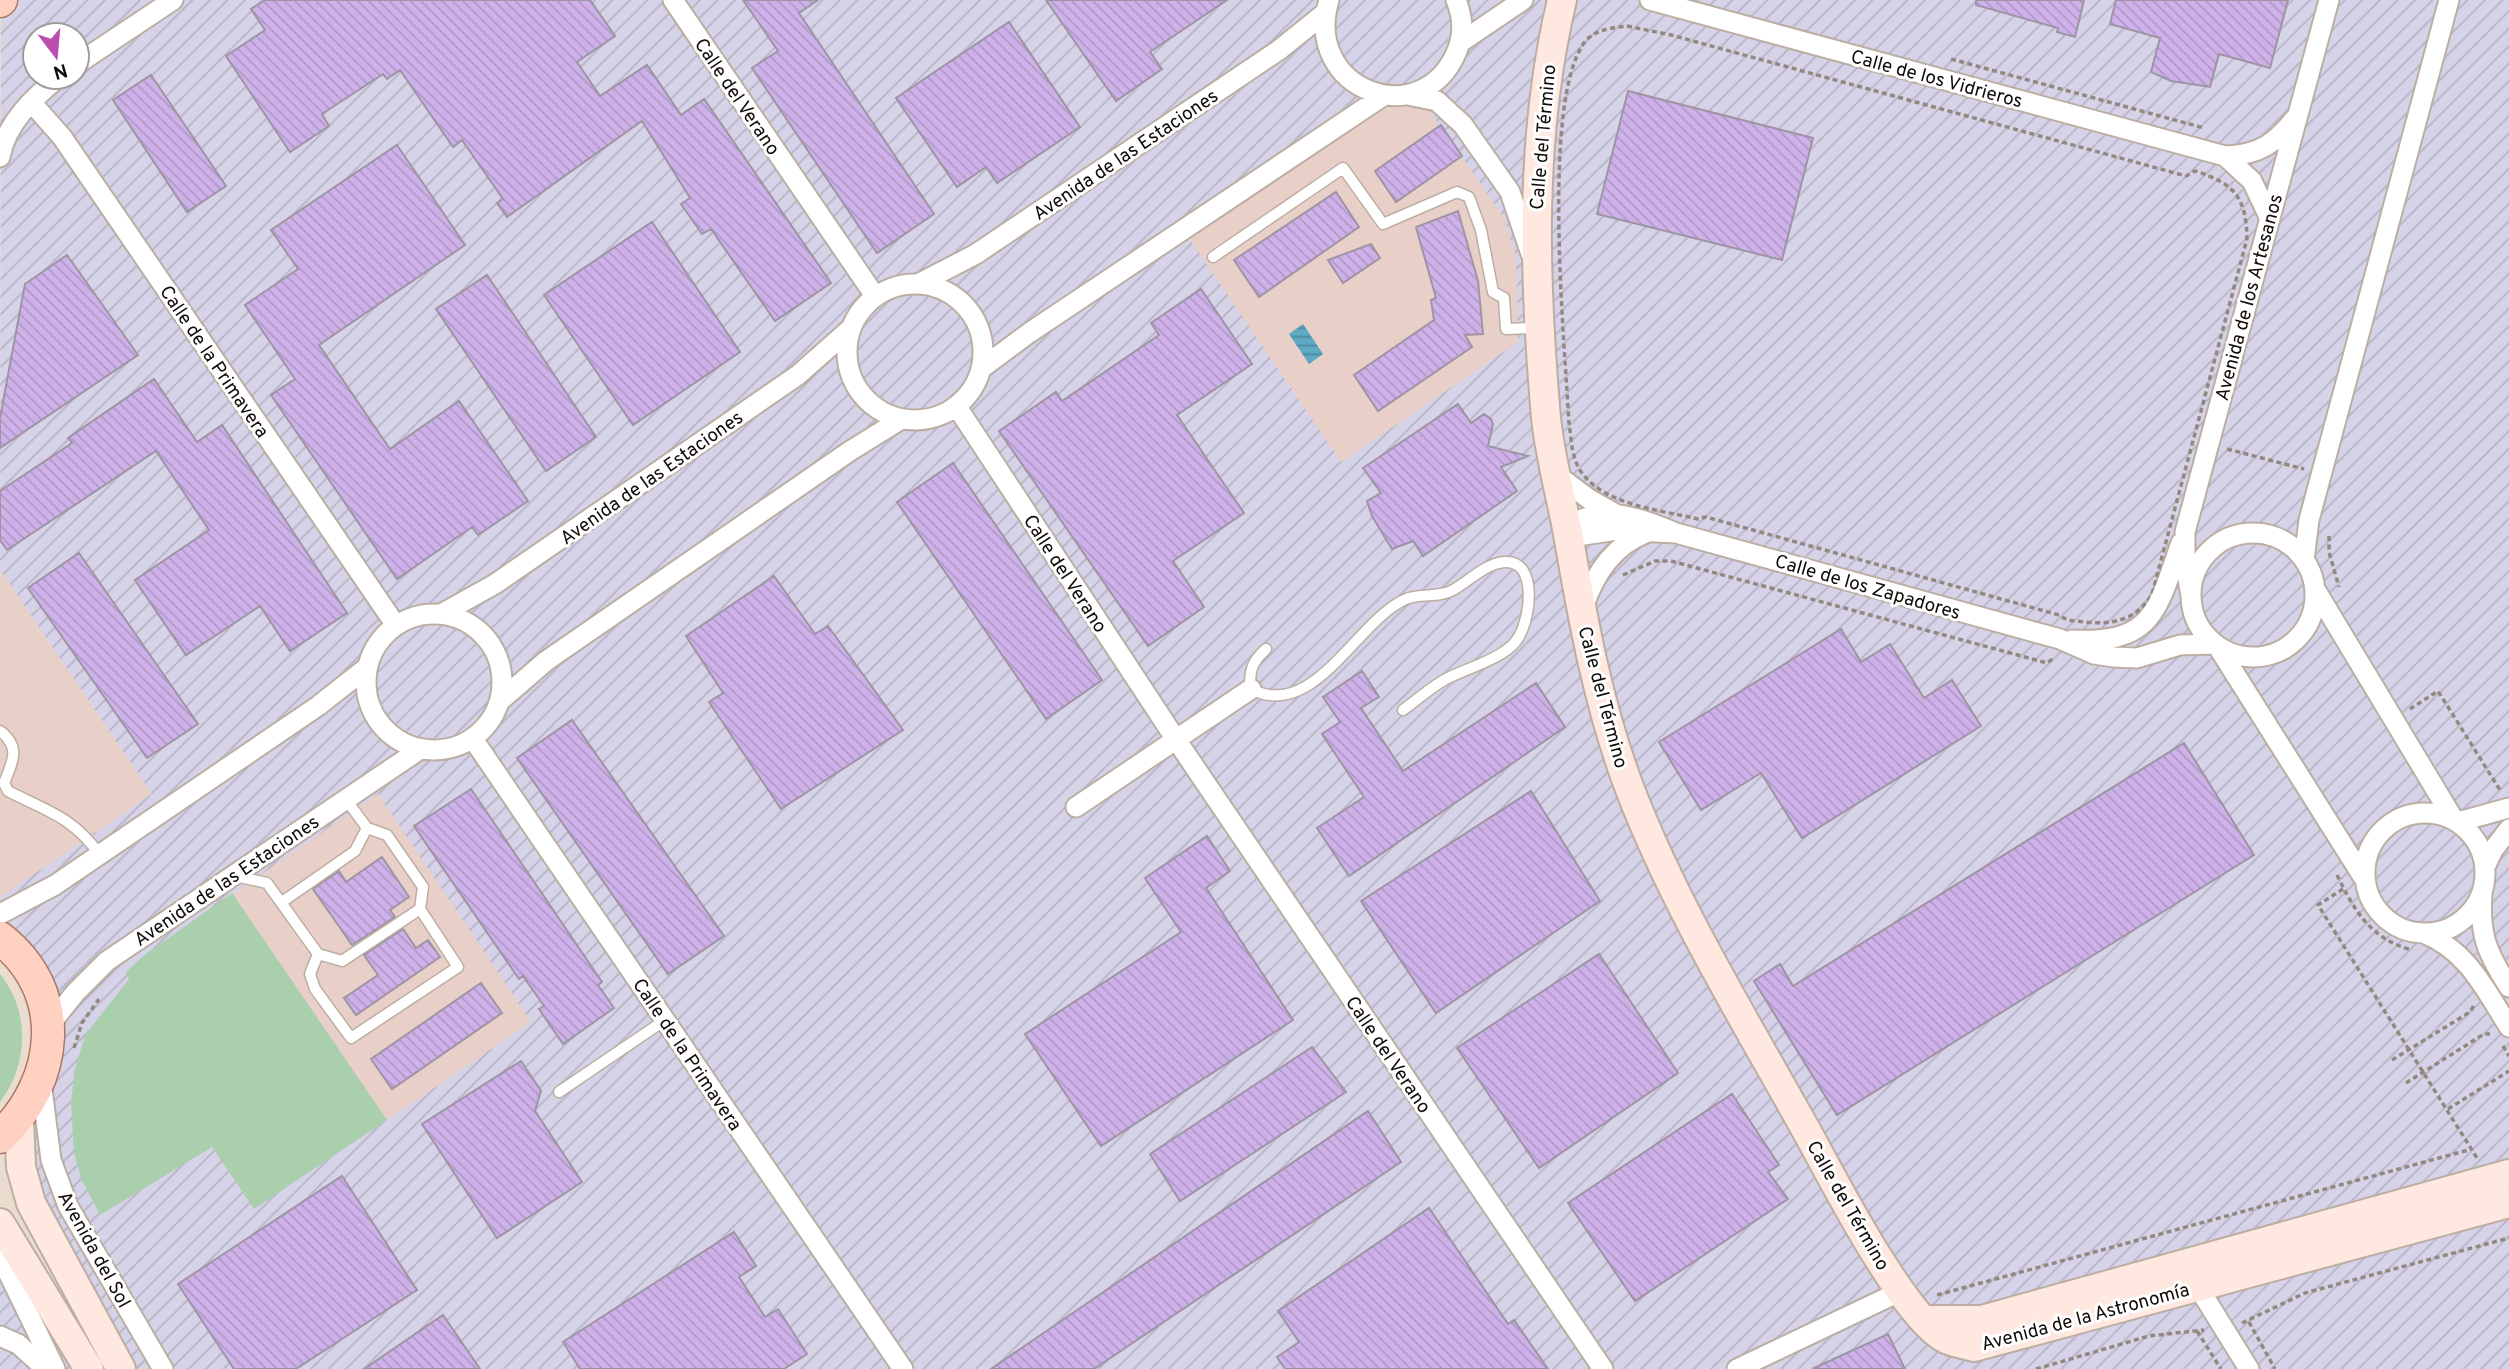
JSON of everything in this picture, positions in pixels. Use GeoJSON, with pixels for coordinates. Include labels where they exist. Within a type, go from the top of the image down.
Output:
{"type":"FeatureCollection","features":[{"type":"Feature","properties":{"kind":"main road"},"geometry":{"type":"LineString","coordinates":[[0,938],[12,948],[30,972],[43,1001],[48,1027],[47,1054],[41,1081],[10,1128]]}},
{"type":"Feature","properties":{"kind":"street"},"geometry":{"type":"LineString","coordinates":[[91,55],[173,0]]}},
{"type":"Feature","properties":{"kind":"street","name":"Calle del Verano"},"geometry":{"type":"LineString","coordinates":[[673,0],[875,296]]}},
{"type":"Feature","properties":{"kind":"street"},"geometry":{"type":"LineString","coordinates":[[1408,95],[1435,83],[1451,65],[1461,41],[1462,14],[1456,0]]}},
{"type":"Feature","properties":{"kind":"street"},"geometry":{"type":"LineString","coordinates":[[1461,41],[1523,0]]}},
{"type":"Feature","properties":{"kind":"street","name":"Calle del Término"},"geometry":{"type":"LineString","coordinates":[[1562,0],[1549,54],[1537,170],[1535,265],[1546,421],[1581,613],[1607,722],[1630,789],[1656,849],[1736,1004],[1899,1292],[1927,1308]]}},
{"type":"Feature","properties":{"kind":"street","name":"Calle de los Vidrieros"},"geometry":{"type":"LineString","coordinates":[[1650,0],[2225,156],[2261,151],[2277,141],[2297,116]]}},
{"type":"Feature","properties":{"kind":"street","name":"Avenida de los Artesanos"},"geometry":{"type":"LineString","coordinates":[[2190,596],[2185,532],[2329,0]]}},
{"type":"Feature","properties":{"kind":"street"},"geometry":{"type":"LineString","coordinates":[[2304,559],[2309,520],[2449,0]]}},
{"type":"Feature","properties":{"kind":"street"},"geometry":{"type":"LineString","coordinates":[[1327,7],[1324,38],[1336,66],[1353,84],[1383,96],[1408,95],[1437,101],[1463,125],[1510,192],[1535,265]]}},
{"type":"Feature","properties":{"kind":"street","name":"Avenida de las Estaciones"},"geometry":{"type":"LineString","coordinates":[[919,284],[945,273],[976,254],[1279,50],[1327,7]]}},
{"type":"Feature","properties":{"kind":"street"},"geometry":{"type":"LineString","coordinates":[[0,157],[13,125],[44,91]]}},
{"type":"Feature","properties":{"kind":"street"},"geometry":{"type":"LineString","coordinates":[[982,368],[1029,332],[1383,96]]}},
{"type":"Feature","properties":{"kind":"street","name":"Calle de la Primavera"},"geometry":{"type":"LineString","coordinates":[[32,102],[62,137],[396,624]]}},
{"type":"Feature","properties":{"kind":"street","name":"Calle de los Vidrieros"},"geometry":{"type":"LineString","coordinates":[[2225,156],[2252,181],[2270,219]]}},
{"type":"Feature","properties":{"kind":"street"},"geometry":{"type":"LineString","coordinates":[[919,284],[947,291],[974,316],[982,339],[982,368],[973,389],[957,407],[924,421],[901,420],[870,405],[855,387],[845,352],[850,328],[858,313],[875,296],[895,286],[919,284]]}},
{"type":"Feature","properties":{"kind":"street","name":"Avenida de las Estaciones"},"geometry":{"type":"LineString","coordinates":[[443,613],[495,584],[799,375],[850,328]]}},
{"type":"Feature","properties":{"kind":"street","name":"Calle del Verano"},"geometry":{"type":"LineString","coordinates":[[957,407],[1175,738],[1602,1369]]}},
{"type":"Feature","properties":{"kind":"street"},"geometry":{"type":"LineString","coordinates":[[501,700],[546,661],[850,451],[901,420]]}},
{"type":"Feature","properties":{"kind":"street","name":"Calle de los Zapadores"},"geometry":{"type":"LineString","coordinates":[[1557,475],[1589,499],[1614,513],[1649,521],[1676,533],[2059,647],[2114,657],[2137,658],[2180,645],[2216,645]]}},
{"type":"Feature","properties":{"kind":"street","name":"Calle de los Zapadores"},"geometry":{"type":"LineString","coordinates":[[1614,513],[1581,517],[1567,528],[1584,535],[1617,530],[1676,533]]}},
{"type":"Feature","properties":{"kind":"street","name":"Calle de los Zapadores"},"geometry":{"type":"LineString","coordinates":[[2059,647],[2135,632],[2151,617],[2185,532]]}},
{"type":"Feature","properties":{"kind":"street"},"geometry":{"type":"LineString","coordinates":[[1581,613],[1599,571],[1628,540],[1646,533]]}},
{"type":"Feature","properties":{"kind":"street"},"geometry":{"type":"LineString","coordinates":[[2456,821],[2315,589],[2304,559],[2291,545],[2273,536],[2253,533],[2234,536],[2216,545],[2202,559],[2193,577],[2190,596],[2202,631],[2216,645],[2365,880],[2378,911],[2419,942],[2444,941],[2468,964],[2501,1034]]}},
{"type":"Feature","properties":{"kind":"street"},"geometry":{"type":"LineString","coordinates":[[2216,645],[2246,656],[2276,653],[2293,643],[2306,627],[2314,609],[2315,589]]}},
{"type":"Feature","properties":{"kind":"street"},"geometry":{"type":"LineString","coordinates":[[443,613],[472,624],[490,641],[497,653],[503,676],[501,700],[490,722],[473,739],[443,751],[419,750],[395,740],[378,723],[365,693],[365,669],[378,641],[396,624],[419,614],[443,613]]}},
{"type":"Feature","properties":{"kind":"street"},"geometry":{"type":"LineString","coordinates":[[0,914],[55,885],[100,855],[318,706],[365,669]]}},
{"type":"Feature","properties":{"kind":"street"},"geometry":{"type":"LineString","coordinates":[[1076,807],[1251,689]]}},
{"type":"Feature","properties":{"kind":"street","name":"Calle de la Primavera"},"geometry":{"type":"LineString","coordinates":[[473,739],[903,1369]]}},
{"type":"Feature","properties":{"kind":"street","name":"Avenida de las Estaciones"},"geometry":{"type":"LineString","coordinates":[[48,1027],[75,993],[107,961],[419,750]]}},
{"type":"Feature","properties":{"kind":"street"},"geometry":{"type":"LineString","coordinates":[[2456,821],[2507,802]]}},
{"type":"Feature","properties":{"kind":"street"},"geometry":{"type":"LineString","coordinates":[[2365,880],[2366,861],[2372,844],[2384,829],[2399,818],[2417,813],[2436,813],[2456,821],[2472,834],[2481,850],[2485,867]]}},
{"type":"Feature","properties":{"kind":"street"},"geometry":{"type":"LineString","coordinates":[[2509,829],[2493,850],[2485,867],[2480,920],[2488,953],[2509,987]]}},
{"type":"Feature","properties":{"kind":"street"},"geometry":{"type":"LineString","coordinates":[[2419,942],[2458,923],[2473,910],[2482,893]]}},
{"type":"Feature","properties":{"kind":"street","name":"Avenida del Sol"},"geometry":{"type":"LineString","coordinates":[[41,1081],[51,1160],[68,1206],[163,1369]]}},
{"type":"Feature","properties":{"kind":"street","name":"Avenida del Sol"},"geometry":{"type":"LineString","coordinates":[[10,1128],[31,1203],[121,1369]]}},
{"type":"Feature","properties":{"kind":"street","name":"Avenida de la Astronomía"},"geometry":{"type":"LineString","coordinates":[[1927,1308],[1982,1320],[2500,1178]]}},
{"type":"Feature","properties":{"kind":"street","name":"Avenida de la Astronomía"},"geometry":{"type":"LineString","coordinates":[[1927,1308],[1944,1339],[1974,1347],[2509,1203]]}},
{"type":"Feature","properties":{"kind":"street"},"geometry":{"type":"LineString","coordinates":[[0,1226],[3,1273],[55,1369]]}},
{"type":"Feature","properties":{"kind":"street"},"geometry":{"type":"LineString","coordinates":[[0,1226],[89,1369]]}},
{"type":"Feature","properties":{"kind":"street"},"geometry":{"type":"LineString","coordinates":[[2198,1287],[2249,1369]]}},
{"type":"Feature","properties":{"kind":"street"},"geometry":{"type":"LineString","coordinates":[[1737,1369],[1899,1292]]}},
{"type":"Feature","properties":{"kind":"street"},"geometry":{"type":"LineString","coordinates":[[0,1336],[18,1344],[46,1369]]}},
{"type":"Feature","properties":{"kind":"lane"},"geometry":{"type":"LineString","coordinates":[[1213,257],[1343,168],[1383,225],[1457,192],[1468,197],[1481,230],[1493,292],[1504,298],[1506,329],[1541,328]]}},
{"type":"Feature","properties":{"kind":"lane"},"geometry":{"type":"LineString","coordinates":[[1266,649],[1255,659],[1249,676],[1251,689],[1265,696],[1279,698],[1291,694],[1342,659],[1384,614],[1406,599],[1450,592],[1484,569],[1505,562],[1519,567],[1526,578],[1530,598],[1526,622],[1515,643],[1444,680],[1402,710]]}},
{"type":"Feature","properties":{"kind":"lane"},"geometry":{"type":"LineString","coordinates":[[0,731],[11,740],[15,752],[4,783],[8,791],[82,830],[100,855]]}},
{"type":"Feature","properties":{"kind":"lane"},"geometry":{"type":"LineString","coordinates":[[318,954],[310,974],[315,989],[351,1038],[458,967],[420,909],[423,887],[387,835],[367,828],[345,798]]}},
{"type":"Feature","properties":{"kind":"lane"},"geometry":{"type":"LineString","coordinates":[[282,902],[355,851],[367,828]]}},
{"type":"Feature","properties":{"kind":"lane"},"geometry":{"type":"LineString","coordinates":[[231,876],[267,883],[318,954],[342,961],[420,909]]}},
{"type":"Feature","properties":{"kind":"lane"},"geometry":{"type":"LineString","coordinates":[[559,1092],[665,1020]]}},
{"type":"Feature","properties":{"kind":"path"},"geometry":{"type":"LineString","coordinates":[[1627,26],[1671,35],[2186,176],[2195,171],[2230,186],[2243,206],[2247,220],[2244,253],[2152,594],[2135,614],[2118,622],[2104,624],[2064,620],[2059,615],[1719,521],[1698,519],[1605,494],[1592,484],[1574,458],[1565,348],[1558,210],[1565,106],[1574,66],[1584,42],[1607,29],[1627,26]]}},
{"type":"Feature","properties":{"kind":"path"},"geometry":{"type":"LineString","coordinates":[[1945,58],[2207,129]]}},
{"type":"Feature","properties":{"kind":"path"},"geometry":{"type":"LineString","coordinates":[[2208,444],[2322,474]]}},
{"type":"Feature","properties":{"kind":"path"},"geometry":{"type":"LineString","coordinates":[[2329,528],[2329,552],[2340,591]]}},
{"type":"Feature","properties":{"kind":"path"},"geometry":{"type":"LineString","coordinates":[[1617,583],[1637,567],[1655,561],[1671,561],[2047,663],[2059,647]]}},
{"type":"Feature","properties":{"kind":"path"},"geometry":{"type":"LineString","coordinates":[[2403,699],[2410,710],[2438,691],[2507,802]]}},
{"type":"Feature","properties":{"kind":"path"},"geometry":{"type":"LineString","coordinates":[[2336,873],[2369,929],[2385,940],[2419,942]]}},
{"type":"Feature","properties":{"kind":"path"},"geometry":{"type":"LineString","coordinates":[[2343,889],[2318,905],[2472,1149],[2500,1178]]}},
{"type":"Feature","properties":{"kind":"path"},"geometry":{"type":"LineString","coordinates":[[71,1058],[82,1023],[105,992]]}},
{"type":"Feature","properties":{"kind":"path"},"geometry":{"type":"LineString","coordinates":[[2392,1060],[2470,1012],[2474,1000]]}},
{"type":"Feature","properties":{"kind":"path"},"geometry":{"type":"LineString","coordinates":[[2406,1083],[2484,1034],[2501,1034],[2509,1056]]}},
{"type":"Feature","properties":{"kind":"path"},"geometry":{"type":"LineString","coordinates":[[2448,1109],[2509,1070]]}},
{"type":"Feature","properties":{"kind":"path"},"geometry":{"type":"LineString","coordinates":[[1927,1308],[2472,1149]]}},
{"type":"Feature","properties":{"kind":"path"},"geometry":{"type":"LineString","coordinates":[[2036,1369],[2148,1336],[2249,1322],[2305,1293],[2509,1238]]}},
{"type":"Feature","properties":{"kind":"path"},"geometry":{"type":"LineString","coordinates":[[2249,1322],[2275,1369]]}},
{"type":"Feature","properties":{"kind":"path"},"geometry":{"type":"LineString","coordinates":[[2197,1331],[2221,1369]]}},
{"type":"Feature","properties":{"kind":"shaded area"},"geometry":{"type":"Polygon","coordinates":[[[1,0],[2509,0],[2509,1174],[2491,1181],[2509,1203],[2509,1369],[121,1369],[21,1167],[48,1027],[0,938],[0,897],[152,794],[0,570],[1,0]],[[1394,105],[1372,114],[1189,238],[1341,462],[1518,342],[1516,255],[1503,216],[1429,111],[1417,106],[1394,105]],[[378,794],[233,894],[387,1120],[531,1022],[378,794]]]}},
{"type":"Feature","properties":{"kind":"shaded area"},"geometry":{"type":"Polygon","coordinates":[[[1394,105],[1416,106],[1429,111],[1503,216],[1517,255],[1518,343],[1341,462],[1188,238],[1372,114],[1394,105]]]}},
{"type":"Feature","properties":{"kind":"shaded area"},"geometry":{"type":"Polygon","coordinates":[[[0,570],[152,794],[0,897],[0,570]]]}},
{"type":"Feature","properties":{"kind":"shaded area"},"geometry":{"type":"Polygon","coordinates":[[[378,793],[531,1022],[387,1120],[232,893],[378,793]]]}},
{"type":"Feature","properties":{"kind":"shaded area"},"geometry":{"type":"Polygon","coordinates":[[[0,1223],[89,1369],[0,1369],[0,1223]]]}},
{"type":"Feature","properties":{"kind":"green space"},"geometry":{"type":"Polygon","coordinates":[[[232,893],[387,1120],[254,1209],[212,1147],[100,1215],[82,1181],[74,1153],[71,1102],[75,1069],[85,1035],[129,979],[126,972],[143,956],[232,893]]]}},
{"type":"Feature","properties":{"kind":"green space"},"geometry":{"type":"Polygon","coordinates":[[[0,974],[17,1004],[22,1038],[16,1071],[0,1102],[0,974]]]}},
{"type":"Feature","properties":{"kind":"water"},"geometry":{"type":"Polygon","coordinates":[[[1303,324],[1323,354],[1309,364],[1289,334],[1303,324]]]}},
{"type":"Feature","properties":{"kind":"building"},"geometry":{"type":"Polygon","coordinates":[[[265,0],[590,0],[615,36],[577,62],[600,96],[647,65],[681,115],[704,99],[831,283],[775,321],[711,229],[702,234],[681,204],[690,198],[642,121],[507,217],[497,203],[503,199],[462,140],[453,147],[400,70],[387,79],[383,74],[322,114],[329,126],[290,152],[226,56],[265,30],[251,9],[265,0]]]}},
{"type":"Feature","properties":{"kind":"building"},"geometry":{"type":"Polygon","coordinates":[[[743,0],[818,0],[799,13],[934,214],[877,253],[752,68],[778,51],[743,0]]]}},
{"type":"Feature","properties":{"kind":"building"},"geometry":{"type":"Polygon","coordinates":[[[1046,0],[1227,0],[1150,52],[1162,69],[1116,101],[1046,0]]]}},
{"type":"Feature","properties":{"kind":"building"},"geometry":{"type":"Polygon","coordinates":[[[1976,0],[2084,0],[2075,37],[2057,32],[2058,28],[1976,5],[1976,0]]]}},
{"type":"Feature","properties":{"kind":"building"},"geometry":{"type":"Polygon","coordinates":[[[2116,0],[2288,0],[2270,68],[2219,54],[2210,87],[2171,81],[2151,72],[2160,38],[2110,24],[2116,0]]]}},
{"type":"Feature","properties":{"kind":"building"},"geometry":{"type":"Polygon","coordinates":[[[1009,22],[1080,127],[997,183],[986,167],[957,187],[896,98],[1009,22]]]}},
{"type":"Feature","properties":{"kind":"building"},"geometry":{"type":"Polygon","coordinates":[[[151,75],[226,186],[187,212],[113,100],[151,75]]]}},
{"type":"Feature","properties":{"kind":"building"},"geometry":{"type":"Polygon","coordinates":[[[1628,91],[1813,138],[1782,260],[1597,214],[1628,91]]]}},
{"type":"Feature","properties":{"kind":"building"},"geometry":{"type":"Polygon","coordinates":[[[1441,125],[1462,156],[1396,202],[1375,171],[1441,125]]]}},
{"type":"Feature","properties":{"kind":"building"},"geometry":{"type":"Polygon","coordinates":[[[397,145],[465,245],[319,345],[390,449],[459,401],[528,501],[478,535],[472,527],[397,579],[271,395],[295,379],[245,305],[298,269],[271,230],[397,145]]]}},
{"type":"Feature","properties":{"kind":"building"},"geometry":{"type":"Polygon","coordinates":[[[1336,192],[1359,227],[1259,297],[1234,260],[1336,192]]]}},
{"type":"Feature","properties":{"kind":"building"},"geometry":{"type":"Polygon","coordinates":[[[1458,211],[1478,281],[1483,334],[1465,335],[1472,347],[1378,411],[1354,375],[1434,320],[1431,300],[1436,298],[1416,227],[1458,211]]]}},
{"type":"Feature","properties":{"kind":"building"},"geometry":{"type":"Polygon","coordinates":[[[652,222],[740,352],[633,425],[544,295],[652,222]]]}},
{"type":"Feature","properties":{"kind":"building"},"geometry":{"type":"Polygon","coordinates":[[[1371,244],[1380,258],[1343,283],[1328,260],[1371,244]]]}},
{"type":"Feature","properties":{"kind":"building"},"geometry":{"type":"Polygon","coordinates":[[[67,255],[138,355],[0,448],[0,418],[25,284],[67,255]]]}},
{"type":"Feature","properties":{"kind":"building"},"geometry":{"type":"Polygon","coordinates":[[[487,275],[596,437],[546,471],[436,309],[487,275]]]}},
{"type":"Feature","properties":{"kind":"building"},"geometry":{"type":"Polygon","coordinates":[[[1201,289],[1252,364],[1177,415],[1244,513],[1173,561],[1204,607],[1148,646],[999,431],[1056,392],[1062,401],[1159,335],[1151,323],[1201,289]]]}},
{"type":"Feature","properties":{"kind":"building"},"geometry":{"type":"Polygon","coordinates":[[[154,379],[197,442],[222,425],[347,613],[290,651],[260,606],[186,655],[135,580],[209,530],[156,451],[7,550],[0,540],[0,491],[72,443],[68,438],[154,379]]]}},
{"type":"Feature","properties":{"kind":"building"},"geometry":{"type":"Polygon","coordinates":[[[1458,404],[1471,423],[1484,414],[1491,419],[1493,424],[1488,446],[1528,456],[1501,467],[1517,491],[1423,556],[1413,541],[1392,549],[1372,516],[1367,501],[1381,493],[1363,468],[1458,404]]]}},
{"type":"Feature","properties":{"kind":"building"},"geometry":{"type":"Polygon","coordinates":[[[953,463],[1102,680],[1046,719],[897,502],[953,463]]]}},
{"type":"Feature","properties":{"kind":"building"},"geometry":{"type":"Polygon","coordinates":[[[79,553],[198,724],[147,758],[28,588],[79,553]]]}},
{"type":"Feature","properties":{"kind":"building"},"geometry":{"type":"Polygon","coordinates":[[[774,576],[815,634],[828,626],[903,730],[781,809],[709,702],[723,693],[686,636],[774,576]]]}},
{"type":"Feature","properties":{"kind":"building"},"geometry":{"type":"Polygon","coordinates":[[[1841,629],[1861,662],[1890,644],[1924,698],[1952,680],[1981,726],[1802,838],[1761,773],[1701,810],[1659,742],[1841,629]]]}},
{"type":"Feature","properties":{"kind":"building"},"geometry":{"type":"Polygon","coordinates":[[[1362,671],[1379,697],[1361,708],[1403,771],[1536,683],[1565,727],[1349,876],[1317,828],[1364,797],[1322,734],[1340,722],[1323,697],[1362,671]]]}},
{"type":"Feature","properties":{"kind":"building"},"geometry":{"type":"Polygon","coordinates":[[[572,720],[724,936],[668,974],[517,758],[572,720]]]}},
{"type":"Feature","properties":{"kind":"building"},"geometry":{"type":"Polygon","coordinates":[[[2184,743],[2254,855],[1837,1115],[1754,981],[1780,964],[1793,986],[2184,743]]]}},
{"type":"Feature","properties":{"kind":"building"},"geometry":{"type":"Polygon","coordinates":[[[471,789],[602,982],[598,985],[614,1008],[563,1044],[539,1009],[544,1006],[523,976],[519,979],[414,826],[471,789]]]}},
{"type":"Feature","properties":{"kind":"building"},"geometry":{"type":"Polygon","coordinates":[[[1531,791],[1600,901],[1436,1013],[1361,901],[1531,791]]]}},
{"type":"Feature","properties":{"kind":"building"},"geometry":{"type":"Polygon","coordinates":[[[1207,836],[1230,871],[1206,888],[1293,1020],[1101,1146],[1025,1034],[1181,932],[1145,878],[1207,836]]]}},
{"type":"Feature","properties":{"kind":"building"},"geometry":{"type":"Polygon","coordinates":[[[382,857],[409,897],[390,910],[395,917],[352,945],[313,889],[339,871],[346,882],[382,857]]]}},
{"type":"Feature","properties":{"kind":"building"},"geometry":{"type":"Polygon","coordinates":[[[403,929],[416,948],[428,940],[440,957],[356,1015],[344,998],[378,975],[364,955],[403,929]]]}},
{"type":"Feature","properties":{"kind":"building"},"geometry":{"type":"Polygon","coordinates":[[[1599,954],[1678,1073],[1539,1168],[1457,1048],[1599,954]]]}},
{"type":"Feature","properties":{"kind":"building"},"geometry":{"type":"Polygon","coordinates":[[[481,983],[502,1013],[392,1089],[371,1059],[481,983]]]}},
{"type":"Feature","properties":{"kind":"building"},"geometry":{"type":"Polygon","coordinates":[[[1312,1047],[1346,1092],[1180,1201],[1150,1154],[1312,1047]]]}},
{"type":"Feature","properties":{"kind":"building"},"geometry":{"type":"Polygon","coordinates":[[[521,1061],[541,1091],[535,1111],[582,1182],[497,1238],[422,1124],[521,1061]]]}},
{"type":"Feature","properties":{"kind":"building"},"geometry":{"type":"Polygon","coordinates":[[[1732,1094],[1779,1165],[1768,1172],[1788,1199],[1635,1301],[1568,1203],[1732,1094]]]}},
{"type":"Feature","properties":{"kind":"building"},"geometry":{"type":"Polygon","coordinates":[[[1368,1111],[1401,1162],[1094,1369],[991,1369],[1368,1111]]]}},
{"type":"Feature","properties":{"kind":"building"},"geometry":{"type":"Polygon","coordinates":[[[342,1176],[417,1290],[296,1369],[234,1369],[178,1284],[342,1176]]]}},
{"type":"Feature","properties":{"kind":"building"},"geometry":{"type":"Polygon","coordinates":[[[1429,1208],[1508,1324],[1514,1320],[1548,1369],[1285,1369],[1277,1357],[1299,1342],[1278,1311],[1429,1208]]]}},
{"type":"Feature","properties":{"kind":"building"},"geometry":{"type":"Polygon","coordinates":[[[734,1232],[756,1266],[739,1277],[765,1317],[778,1309],[807,1354],[784,1369],[580,1369],[563,1342],[734,1232]]]}},
{"type":"Feature","properties":{"kind":"building"},"geometry":{"type":"Polygon","coordinates":[[[443,1315],[480,1369],[364,1369],[443,1315]]]}},
{"type":"Feature","properties":{"kind":"building"},"geometry":{"type":"Polygon","coordinates":[[[1888,1334],[1905,1369],[1812,1369],[1888,1334]]]}}]}
